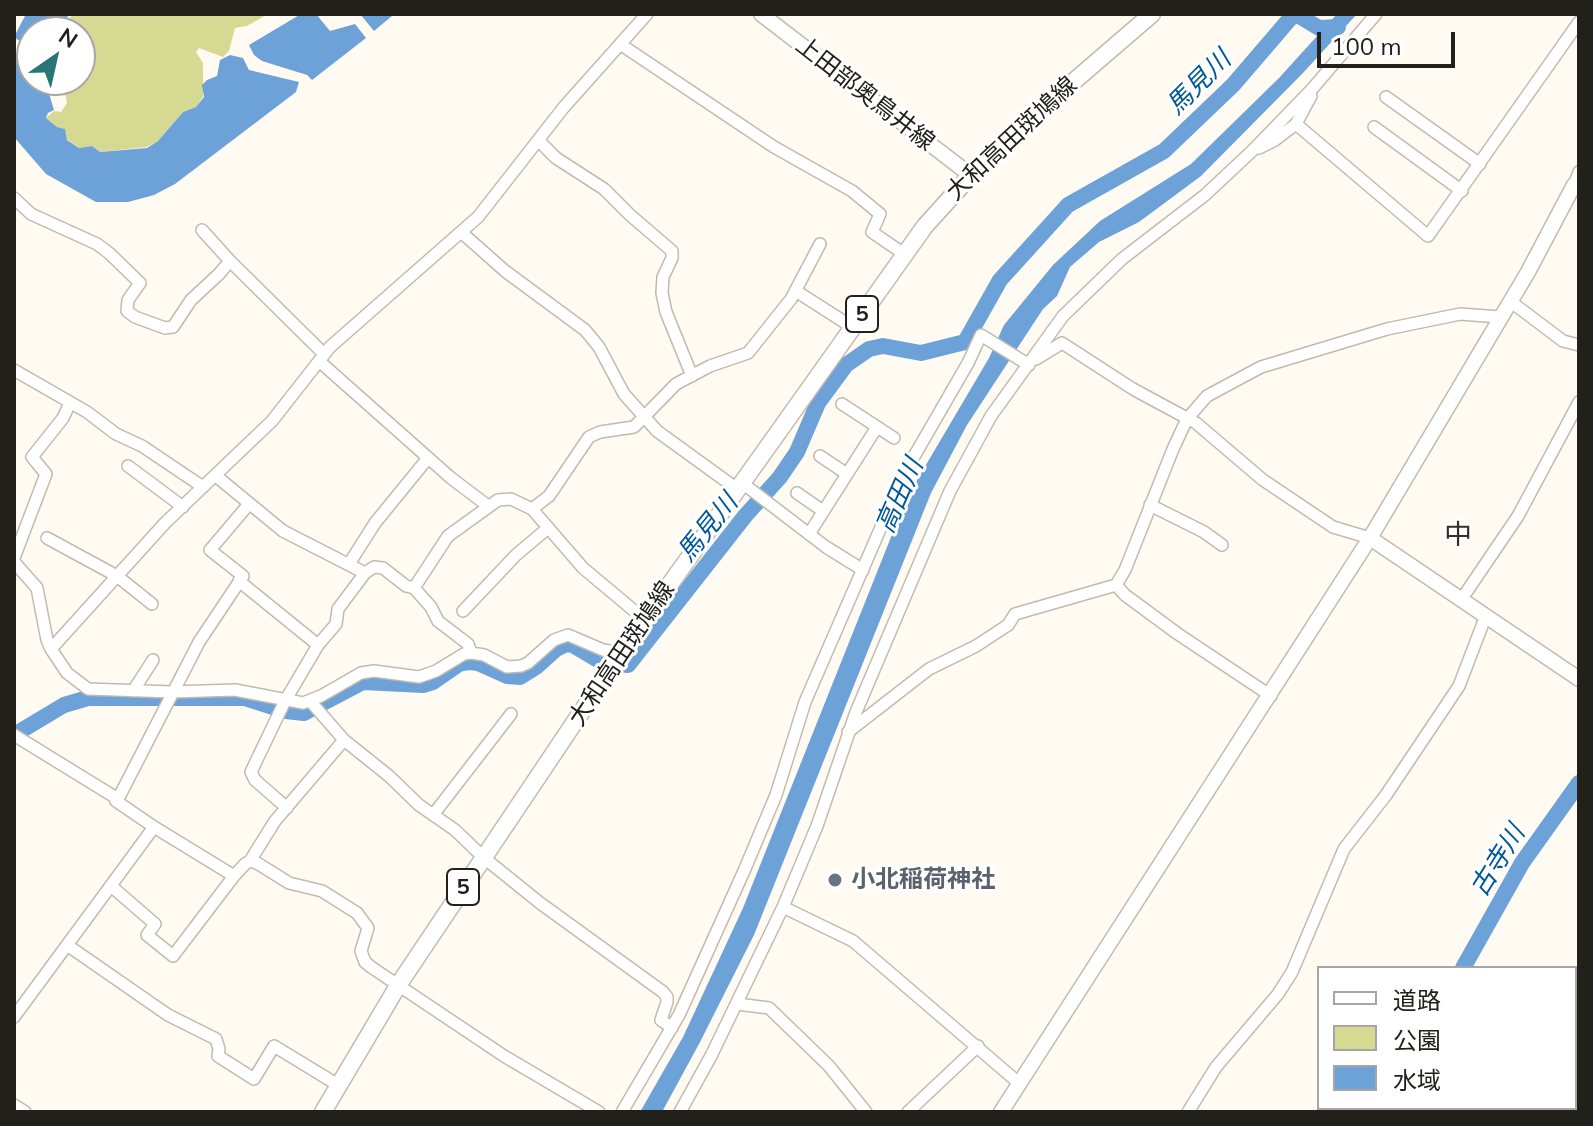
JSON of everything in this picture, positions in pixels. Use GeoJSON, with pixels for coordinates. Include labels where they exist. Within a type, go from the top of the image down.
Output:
{"type":"FeatureCollection","features":[{"type":"Feature","properties":{"kind":"main road","name":"大和高田斑鳩線"},"geometry":{"type":"LineString","coordinates":[[323,1112],[399,984],[644,619],[904,254],[969,174],[1015,130],[1152,14]]}},
{"type":"Feature","properties":{"kind":"street"},"geometry":{"type":"LineString","coordinates":[[51,649],[183,507],[272,421],[321,358],[486,208],[538,140],[647,14]]}},
{"type":"Feature","properties":{"kind":"street","name":"上田部奥鳥井線"},"geometry":{"type":"LineString","coordinates":[[761,14],[969,174]]}},
{"type":"Feature","properties":{"kind":"street"},"geometry":{"type":"LineString","coordinates":[[680,1112],[737,1004],[783,907],[817,826],[848,732],[950,491],[991,416],[1063,316],[1102,276],[1205,195],[1252,151],[1313,88],[1376,14]]}},
{"type":"Feature","properties":{"kind":"street"},"geometry":{"type":"LineString","coordinates":[[1296,124],[1428,236],[1579,22]]}},
{"type":"Feature","properties":{"kind":"street"},"geometry":{"type":"LineString","coordinates":[[620,44],[774,147],[852,191],[880,214],[872,232],[904,254]]}},
{"type":"Feature","properties":{"kind":"street"},"geometry":{"type":"LineString","coordinates":[[1252,151],[1275,140],[1296,124],[1310,100],[1313,88]]}},
{"type":"Feature","properties":{"kind":"street"},"geometry":{"type":"LineString","coordinates":[[1386,97],[1480,164]]}},
{"type":"Feature","properties":{"kind":"street"},"geometry":{"type":"LineString","coordinates":[[1374,127],[1462,191]]}},
{"type":"Feature","properties":{"kind":"street"},"geometry":{"type":"LineString","coordinates":[[538,140],[556,158],[604,189],[672,251],[663,277],[662,293],[666,312],[692,376]]}},
{"type":"Feature","properties":{"kind":"street"},"geometry":{"type":"LineString","coordinates":[[1001,1112],[1370,538],[1578,180]]}},
{"type":"Feature","properties":{"kind":"street"},"geometry":{"type":"LineString","coordinates":[[14,198],[31,214],[91,241],[109,253],[140,283],[128,300],[127,311],[165,328],[173,327],[191,300],[230,261]]}},
{"type":"Feature","properties":{"kind":"street"},"geometry":{"type":"LineString","coordinates":[[202,230],[321,358],[428,458],[488,506]]}},
{"type":"Feature","properties":{"kind":"street"},"geometry":{"type":"LineString","coordinates":[[461,232],[505,271],[591,336],[624,394],[666,438],[739,485],[756,492],[835,554],[863,570]]}},
{"type":"Feature","properties":{"kind":"street"},"geometry":{"type":"LineString","coordinates":[[532,509],[549,496],[589,437],[600,432],[634,427],[676,384],[748,353],[796,291],[820,244]]}},
{"type":"Feature","properties":{"kind":"street"},"geometry":{"type":"LineString","coordinates":[[796,291],[852,327]]}},
{"type":"Feature","properties":{"kind":"street"},"geometry":{"type":"LineString","coordinates":[[1510,301],[1563,341],[1579,345]]}},
{"type":"Feature","properties":{"kind":"street"},"geometry":{"type":"LineString","coordinates":[[848,732],[929,669],[976,646],[1008,625],[1015,614],[1116,585],[1187,419],[1207,396],[1261,367],[1387,329],[1460,314],[1500,317]]}},
{"type":"Feature","properties":{"kind":"street"},"geometry":{"type":"LineString","coordinates":[[622,1112],[672,1028],[692,987],[769,812],[805,702],[897,488],[981,335],[1028,363]]}},
{"type":"Feature","properties":{"kind":"street"},"geometry":{"type":"LineString","coordinates":[[1028,363],[1062,343],[1133,389],[1196,423],[1263,480],[1333,527],[1370,538],[1579,679]]}},
{"type":"Feature","properties":{"kind":"street"},"geometry":{"type":"LineString","coordinates":[[14,370],[203,487]]}},
{"type":"Feature","properties":{"kind":"street"},"geometry":{"type":"LineString","coordinates":[[1461,600],[1518,516],[1579,402]]}},
{"type":"Feature","properties":{"kind":"street"},"geometry":{"type":"LineString","coordinates":[[70,403],[59,424],[32,457],[46,474],[14,560],[37,588],[51,649],[67,673],[88,689],[133,691],[169,697],[235,690],[283,706],[314,706],[361,673],[374,671],[419,677],[471,653],[484,655],[507,667],[521,666],[554,640],[568,635],[617,659]]}},
{"type":"Feature","properties":{"kind":"street"},"geometry":{"type":"LineString","coordinates":[[842,404],[894,438]]}},
{"type":"Feature","properties":{"kind":"street"},"geometry":{"type":"LineString","coordinates":[[809,534],[877,427]]}},
{"type":"Feature","properties":{"kind":"street"},"geometry":{"type":"LineString","coordinates":[[820,456],[847,474]]}},
{"type":"Feature","properties":{"kind":"street"},"geometry":{"type":"LineString","coordinates":[[349,564],[375,523],[428,458]]}},
{"type":"Feature","properties":{"kind":"street"},"geometry":{"type":"LineString","coordinates":[[128,466],[183,507]]}},
{"type":"Feature","properties":{"kind":"street"},"geometry":{"type":"LineString","coordinates":[[216,476],[283,531],[365,573]]}},
{"type":"Feature","properties":{"kind":"street"},"geometry":{"type":"LineString","coordinates":[[797,493],[823,511]]}},
{"type":"Feature","properties":{"kind":"street"},"geometry":{"type":"LineString","coordinates":[[414,588],[448,536],[488,506],[505,498],[532,509],[583,568],[644,619]]}},
{"type":"Feature","properties":{"kind":"street"},"geometry":{"type":"LineString","coordinates":[[234,876],[116,801],[205,632],[243,576],[210,550],[249,504]]}},
{"type":"Feature","properties":{"kind":"street"},"geometry":{"type":"LineString","coordinates":[[1150,505],[1204,532],[1222,545]]}},
{"type":"Feature","properties":{"kind":"street"},"geometry":{"type":"LineString","coordinates":[[463,611],[507,564],[548,528]]}},
{"type":"Feature","properties":{"kind":"street"},"geometry":{"type":"LineString","coordinates":[[47,538],[117,576],[152,604]]}},
{"type":"Feature","properties":{"kind":"street"},"geometry":{"type":"LineString","coordinates":[[287,808],[255,780],[251,772],[283,706],[318,645],[336,624],[338,609],[365,573],[378,567],[414,588],[431,607],[438,621],[468,644],[471,653]]}},
{"type":"Feature","properties":{"kind":"street"},"geometry":{"type":"LineString","coordinates":[[239,581],[318,645]]}},
{"type":"Feature","properties":{"kind":"street"},"geometry":{"type":"LineString","coordinates":[[1116,585],[1178,634],[1271,696]]}},
{"type":"Feature","properties":{"kind":"street"},"geometry":{"type":"LineString","coordinates":[[1188,1112],[1216,1067],[1278,994],[1292,972],[1344,849],[1386,795],[1459,686],[1485,618]]}},
{"type":"Feature","properties":{"kind":"street"},"geometry":{"type":"LineString","coordinates":[[133,691],[153,660]]}},
{"type":"Feature","properties":{"kind":"street"},"geometry":{"type":"LineString","coordinates":[[314,706],[344,740],[455,830],[483,857],[667,997]]}},
{"type":"Feature","properties":{"kind":"street"},"geometry":{"type":"LineString","coordinates":[[433,815],[511,714]]}},
{"type":"Feature","properties":{"kind":"street"},"geometry":{"type":"LineString","coordinates":[[17,736],[118,799]]}},
{"type":"Feature","properties":{"kind":"street"},"geometry":{"type":"LineString","coordinates":[[111,886],[155,924],[147,935],[173,956],[234,876],[250,861],[270,828],[344,740]]}},
{"type":"Feature","properties":{"kind":"street"},"geometry":{"type":"LineString","coordinates":[[14,1017],[154,827]]}},
{"type":"Feature","properties":{"kind":"street"},"geometry":{"type":"LineString","coordinates":[[250,861],[295,886],[330,895],[363,917],[368,928],[362,956],[371,967],[504,1056],[599,1112]]}},
{"type":"Feature","properties":{"kind":"street"},"geometry":{"type":"LineString","coordinates":[[783,907],[853,941],[1020,1084]]}},
{"type":"Feature","properties":{"kind":"street"},"geometry":{"type":"LineString","coordinates":[[67,945],[168,1015],[216,1039],[219,1052],[254,1079],[274,1046],[338,1085]]}},
{"type":"Feature","properties":{"kind":"street"},"geometry":{"type":"LineString","coordinates":[[667,997],[692,987]]}},
{"type":"Feature","properties":{"kind":"street"},"geometry":{"type":"LineString","coordinates":[[667,997],[661,1020],[672,1028]]}},
{"type":"Feature","properties":{"kind":"street"},"geometry":{"type":"LineString","coordinates":[[737,1004],[769,1008],[829,1066],[866,1112]]}},
{"type":"Feature","properties":{"kind":"street"},"geometry":{"type":"LineString","coordinates":[[908,1112],[978,1046]]}},
{"type":"Feature","properties":{"kind":"street"},"geometry":{"type":"LineString","coordinates":[[14,1105],[25,1112]]}},
{"type":"Feature","properties":{"kind":"green space"},"geometry":{"type":"Polygon","coordinates":[[[268,14],[247,26],[235,28],[229,51],[223,57],[199,48],[196,52],[203,63],[203,97],[196,107],[183,112],[158,141],[147,147],[100,152],[92,146],[79,148],[67,139],[65,129],[46,118],[54,111],[61,112],[67,103],[65,96],[96,96],[96,16],[72,16],[268,14]]]}},
{"type":"Feature","properties":{"kind":"water"},"geometry":{"type":"Polygon","coordinates":[[[26,14],[70,14],[68,16],[26,14]]]}},
{"type":"Feature","properties":{"kind":"water"},"geometry":{"type":"Polygon","coordinates":[[[301,14],[316,14],[330,31],[355,24],[366,38],[312,80],[307,75],[262,61],[254,55],[249,45],[301,14]]]}},
{"type":"Feature","properties":{"kind":"water"},"geometry":{"type":"Polygon","coordinates":[[[360,14],[390,14],[392,16],[374,31],[360,14]]]}},
{"type":"Feature","properties":{"kind":"water"},"geometry":{"type":"Polygon","coordinates":[[[1337,14],[1357,14],[1201,176],[1139,222],[1099,242],[1070,267],[1057,296],[1043,309],[967,425],[931,493],[754,935],[662,1112],[640,1112],[683,1037],[743,908],[907,497],[989,358],[1004,325],[1053,265],[1100,221],[1191,164],[1279,78],[1337,14]]]}},
{"type":"Feature","properties":{"kind":"water"},"geometry":{"type":"Polygon","coordinates":[[[14,52],[16,96],[50,96],[54,110],[46,118],[65,129],[67,140],[79,148],[92,146],[100,152],[147,148],[158,141],[183,112],[196,107],[204,97],[202,85],[217,76],[220,60],[230,55],[243,58],[249,70],[299,82],[296,92],[175,184],[154,195],[128,202],[96,202],[46,174],[14,137],[14,52]]]}},
{"type":"Feature","properties":{"kind":"waterway","name":"馬見川"},"geometry":{"type":"LineString","coordinates":[[14,735],[64,705],[88,698],[245,698],[286,711],[304,713],[363,682],[423,685],[433,682],[459,664],[469,662],[507,676],[520,677],[566,644],[600,661],[628,665],[745,516],[780,477],[797,452],[818,403],[846,365],[869,349],[883,346],[921,353],[965,342],[1000,280],[1068,205],[1164,151],[1233,85],[1294,14]]}},
{"type":"Feature","properties":{"kind":"waterway","name":"馬見川"},"geometry":{"type":"LineString","coordinates":[[1296,14],[1319,28],[1338,27]]}},
{"type":"Feature","properties":{"kind":"waterway","name":"古寺川"},"geometry":{"type":"LineString","coordinates":[[1464,966],[1522,863],[1579,783]]}},
{"type":"Feature","properties":{"kind":"place","name":"小北稲荷神社"},"geometry":{"type":"Point","coordinates":[835,880]}},
{"type":"Feature","properties":{"kind":"district","name":"中"},"geometry":{"type":"Point","coordinates":[1458,536]}},
{"type":"Feature","properties":{"kind":"water label","name":"高田川"},"geometry":{"type":"Point","coordinates":[900,496]}}]}
